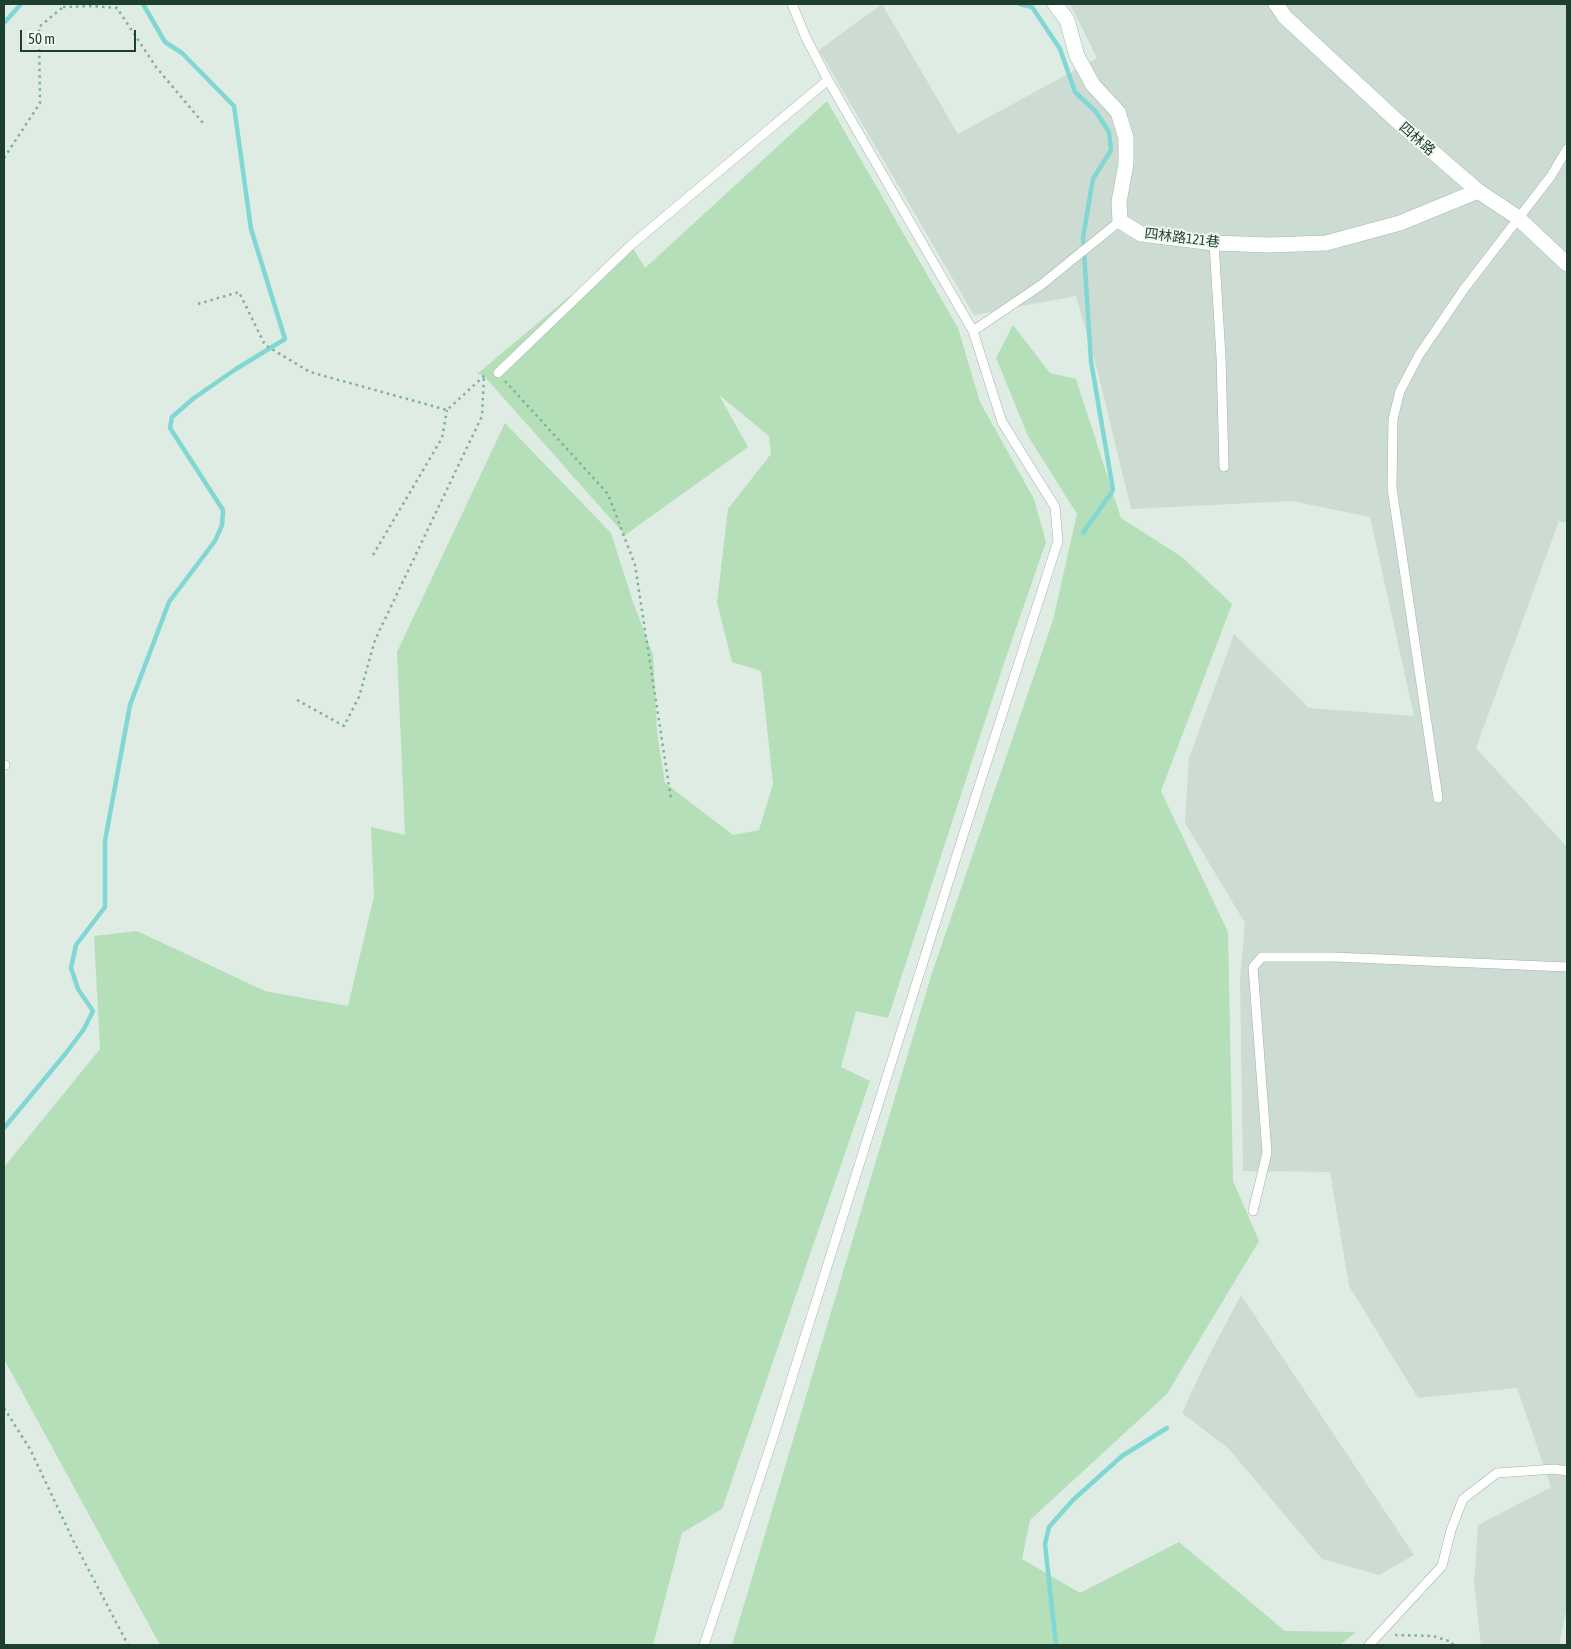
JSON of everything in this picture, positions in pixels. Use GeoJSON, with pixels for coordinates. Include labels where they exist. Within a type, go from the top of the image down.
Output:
{"type":"FeatureCollection","features":[{"type":"Feature","properties":{"kind":"street"},"geometry":{"type":"LineString","coordinates":[[1055,4],[1067,20],[1076,56],[1093,85],[1118,112],[1126,138],[1126,164],[1119,202],[1120,221]]}},
{"type":"Feature","properties":{"kind":"street","name":"四林路"},"geometry":{"type":"LineString","coordinates":[[1276,4],[1285,17],[1396,120],[1478,191],[1518,217],[1567,264]]}},
{"type":"Feature","properties":{"kind":"street","name":"四林路121巷"},"geometry":{"type":"LineString","coordinates":[[1120,221],[1141,234],[1154,238],[1214,244],[1269,245],[1326,242],[1400,223],[1478,191]]}},
{"type":"Feature","properties":{"kind":"lane"},"geometry":{"type":"LineString","coordinates":[[704,1645],[772,1441],[1058,541],[1055,507],[1002,422],[973,331],[828,80],[806,38],[792,4]]}},
{"type":"Feature","properties":{"kind":"lane"},"geometry":{"type":"LineString","coordinates":[[498,373],[631,245],[828,80]]}},
{"type":"Feature","properties":{"kind":"lane"},"geometry":{"type":"LineString","coordinates":[[1438,798],[1392,488],[1393,419],[1400,391],[1419,355],[1464,289],[1551,176],[1567,149]]}},
{"type":"Feature","properties":{"kind":"lane"},"geometry":{"type":"LineString","coordinates":[[973,331],[1041,286],[1120,221]]}},
{"type":"Feature","properties":{"kind":"lane"},"geometry":{"type":"LineString","coordinates":[[1214,244],[1221,357],[1224,467]]}},
{"type":"Feature","properties":{"kind":"lane"},"geometry":{"type":"LineString","coordinates":[[1253,1212],[1267,1153],[1253,967],[1262,957],[1333,957],[1567,967]]}},
{"type":"Feature","properties":{"kind":"lane"},"geometry":{"type":"LineString","coordinates":[[1369,1645],[1442,1566],[1451,1530],[1464,1499],[1497,1473],[1555,1468],[1567,1471]]}},
{"type":"Feature","properties":{"kind":"path"},"geometry":{"type":"LineString","coordinates":[[4,158],[40,103],[39,27],[64,6],[117,8],[156,67],[203,122]]}},
{"type":"Feature","properties":{"kind":"path"},"geometry":{"type":"LineString","coordinates":[[198,304],[239,292],[265,345],[310,372],[447,410]]}},
{"type":"Feature","properties":{"kind":"path"},"geometry":{"type":"LineString","coordinates":[[373,555],[442,438],[447,410],[484,376],[498,373],[608,494],[635,565],[671,800]]}},
{"type":"Feature","properties":{"kind":"path"},"geometry":{"type":"LineString","coordinates":[[297,700],[344,726],[359,697],[376,640],[482,416],[484,376]]}},
{"type":"Feature","properties":{"kind":"path"},"geometry":{"type":"LineString","coordinates":[[4,1408],[30,1449],[73,1540],[128,1645]]}},
{"type":"Feature","properties":{"kind":"path"},"geometry":{"type":"LineString","coordinates":[[1379,1635],[1433,1636],[1452,1642],[1453,1645]]}},
{"type":"Feature","properties":{"kind":"shaded area"},"geometry":{"type":"Polygon","coordinates":[[[882,4],[958,134],[1097,58],[1070,4],[1567,4],[1567,523],[1559,521],[1476,748],[1567,847],[1567,1606],[1559,1645],[1481,1645],[1474,1584],[1478,1525],[1551,1487],[1517,1388],[1418,1398],[1349,1286],[1330,1172],[1243,1171],[1240,979],[1245,923],[1185,823],[1189,758],[1234,634],[1309,708],[1414,716],[1370,517],[1292,501],[1131,509],[1098,373],[1076,296],[974,315],[819,50],[882,4]]]}},
{"type":"Feature","properties":{"kind":"shaded area"},"geometry":{"type":"Polygon","coordinates":[[[1241,1295],[1414,1555],[1379,1575],[1322,1559],[1228,1448],[1182,1413],[1205,1363],[1241,1295]]]}},
{"type":"Feature","properties":{"kind":"green space"},"geometry":{"type":"Polygon","coordinates":[[[827,101],[958,328],[980,402],[1034,499],[1046,542],[1005,660],[888,1018],[856,1011],[841,1067],[870,1081],[722,1509],[682,1533],[653,1645],[160,1645],[4,1359],[4,1167],[100,1049],[94,936],[137,931],[265,991],[348,1006],[374,896],[371,827],[405,835],[397,652],[505,423],[611,533],[633,602],[653,655],[657,732],[665,783],[733,835],[759,830],[773,784],[761,671],[732,662],[717,602],[728,509],[771,454],[769,436],[719,395],[748,447],[625,535],[484,376],[477,374],[631,245],[645,268],[827,101]]]}},
{"type":"Feature","properties":{"kind":"green space"},"geometry":{"type":"Polygon","coordinates":[[[1013,325],[1050,373],[1076,379],[1121,518],[1182,557],[1232,604],[1161,791],[1228,932],[1233,1181],[1259,1241],[1167,1394],[1030,1520],[1022,1559],[1080,1593],[1179,1542],[1285,1631],[1356,1632],[1340,1645],[732,1645],[931,976],[1053,620],[1077,514],[1028,436],[996,358],[1013,325]]]}},
{"type":"Feature","properties":{"kind":"waterway"},"geometry":{"type":"LineString","coordinates":[[4,23],[21,4]]}},
{"type":"Feature","properties":{"kind":"waterway"},"geometry":{"type":"LineString","coordinates":[[4,1128],[66,1053],[84,1029],[93,1011],[78,989],[71,968],[76,945],[105,907],[105,841],[130,705],[169,602],[215,541],[222,525],[223,510],[170,428],[172,417],[194,398],[236,369],[285,339],[251,229],[234,106],[182,53],[165,42],[143,4]]}},
{"type":"Feature","properties":{"kind":"waterway"},"geometry":{"type":"LineString","coordinates":[[1020,4],[1032,7],[1060,49],[1075,92],[1096,112],[1109,132],[1111,150],[1093,179],[1083,237],[1091,361],[1113,490],[1083,533]]}},
{"type":"Feature","properties":{"kind":"waterway"},"geometry":{"type":"LineString","coordinates":[[1056,1645],[1045,1544],[1049,1527],[1073,1500],[1122,1456],[1167,1428]]}}]}
